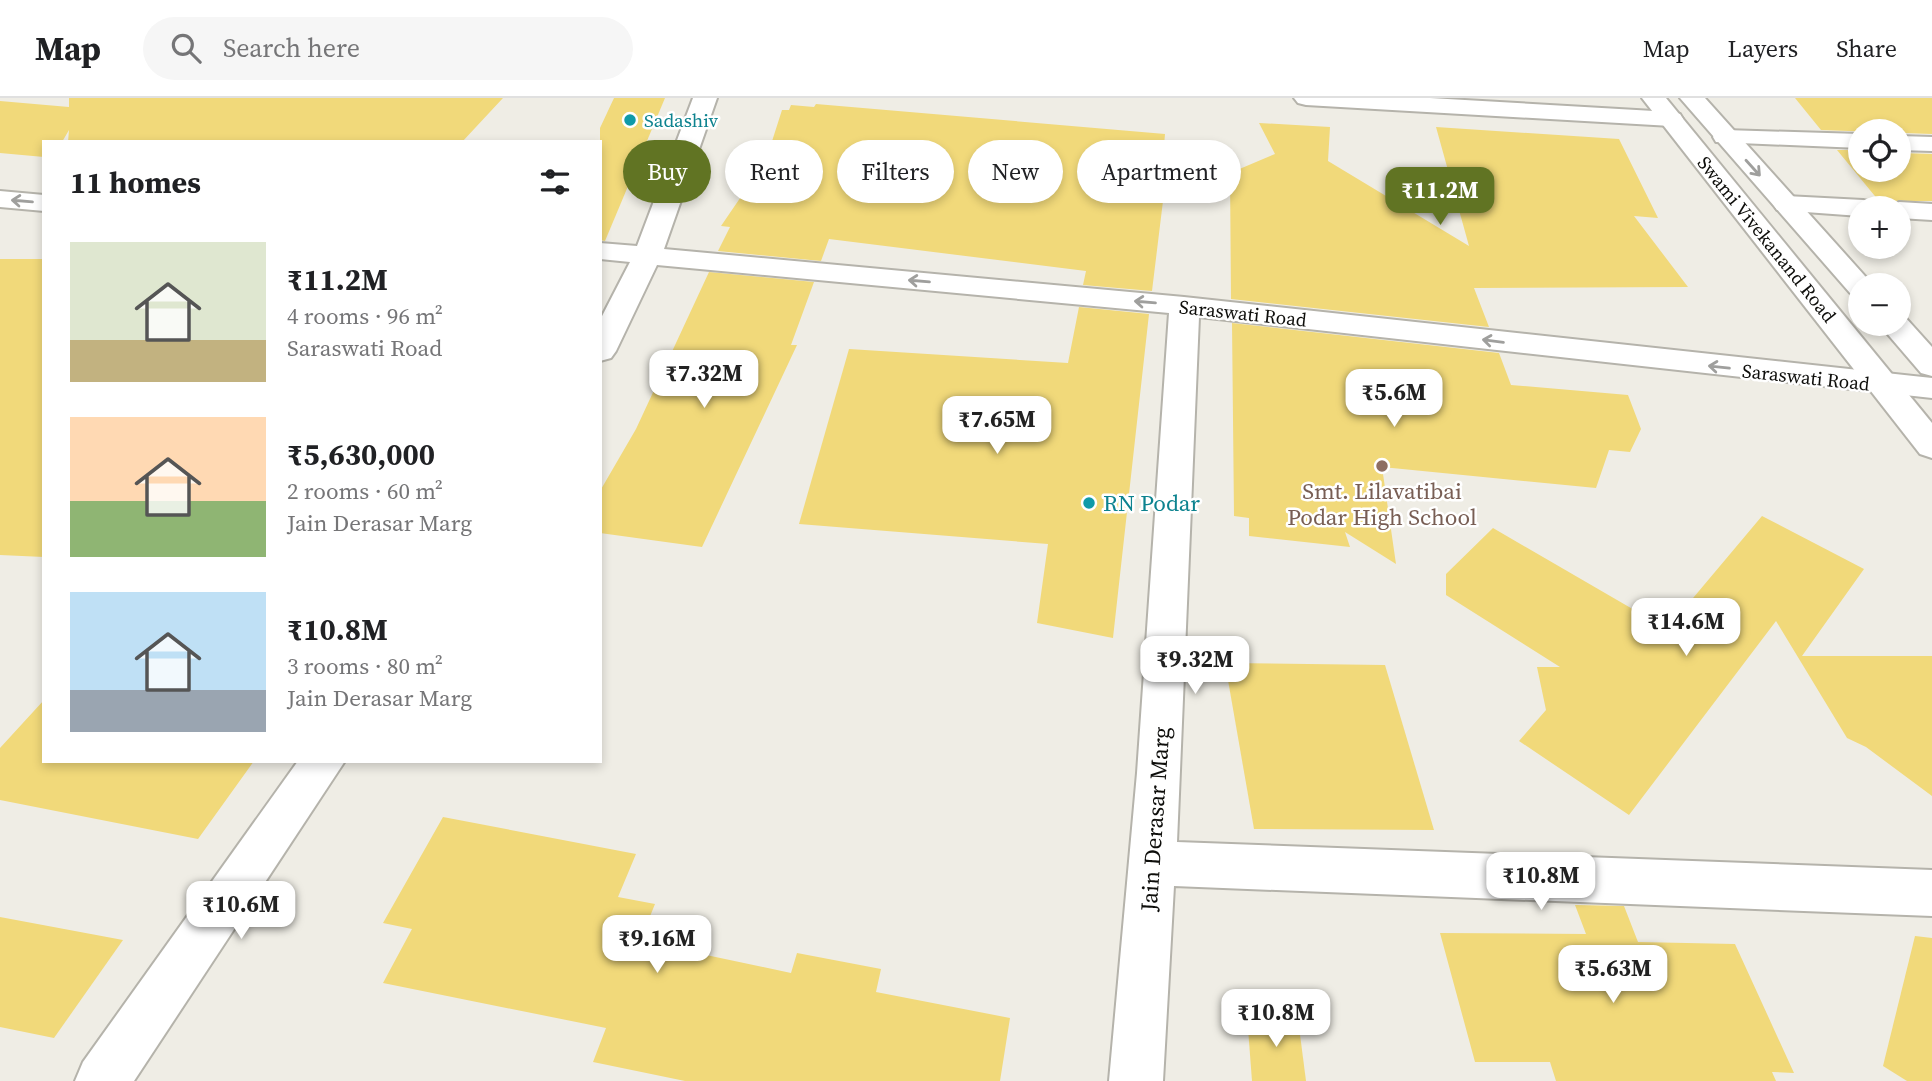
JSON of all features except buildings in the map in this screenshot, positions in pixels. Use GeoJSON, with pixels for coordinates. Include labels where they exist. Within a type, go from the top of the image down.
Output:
{"type":"FeatureCollection","features":[{"type":"Feature","properties":{"kind":"street"},"geometry":{"type":"LineString","coordinates":[[602,347],[648,255],[705,98]]}},
{"type":"Feature","properties":{"kind":"street"},"geometry":{"type":"LineString","coordinates":[[1306,98],[1662,108]]}},
{"type":"Feature","properties":{"kind":"street","name":"Swami Vivekanand Road"},"geometry":{"type":"LineString","coordinates":[[1692,98],[1848,273]]}},
{"type":"Feature","properties":{"kind":"street","name":"Swami Vivekanand Road"},"geometry":{"type":"LineString","coordinates":[[1662,108],[1932,446]]}},
{"type":"Feature","properties":{"kind":"street"},"geometry":{"type":"LineString","coordinates":[[1725,137],[1848,141]]}},
{"type":"Feature","properties":{"kind":"street"},"geometry":{"type":"LineString","coordinates":[[1911,143],[1932,144]]}},
{"type":"Feature","properties":{"kind":"street"},"geometry":{"type":"LineString","coordinates":[[0,200],[42,203]]}},
{"type":"Feature","properties":{"kind":"street"},"geometry":{"type":"LineString","coordinates":[[1786,204],[1848,207]]}},
{"type":"Feature","properties":{"kind":"street"},"geometry":{"type":"LineString","coordinates":[[1911,211],[1932,212]]}},
{"type":"Feature","properties":{"kind":"street","name":"Saraswati Road"},"geometry":{"type":"LineString","coordinates":[[602,251],[1184,306],[1884,385],[1932,388]]}},
{"type":"Feature","properties":{"kind":"street","name":"Jain Derasar Marg"},"geometry":{"type":"LineString","coordinates":[[1136,1081],[1153,863],[1184,306]]}},
{"type":"Feature","properties":{"kind":"street"},"geometry":{"type":"LineString","coordinates":[[1905,336],[1932,366]]}},
{"type":"Feature","properties":{"kind":"street"},"geometry":{"type":"LineString","coordinates":[[102,1081],[322,763]]}},
{"type":"Feature","properties":{"kind":"street"},"geometry":{"type":"LineString","coordinates":[[1153,863],[1932,893]]}},
{"type":"Feature","properties":{"kind":"place","name":"Sadashiv"},"geometry":{"type":"Point","coordinates":[630,120]}},
{"type":"Feature","properties":{"kind":"place","name":"Smt. Lilavatibai Podar High School"},"geometry":{"type":"Point","coordinates":[1382,466]}},
{"type":"Feature","properties":{"kind":"place","name":"RN Podar"},"geometry":{"type":"Point","coordinates":[1089,503]}}]}
